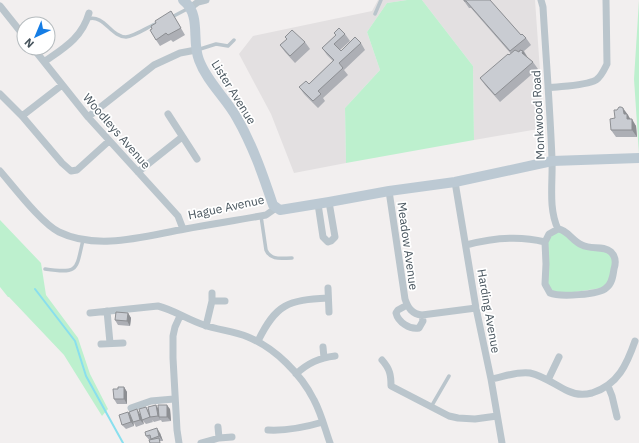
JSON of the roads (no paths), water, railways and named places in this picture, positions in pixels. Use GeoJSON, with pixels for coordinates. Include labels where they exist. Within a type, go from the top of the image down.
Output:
{"type":"FeatureCollection","features":[{"type":"Feature","properties":{"kind":"street"},"geometry":{"type":"LineString","coordinates":[[183,0],[190,8],[198,2],[206,0]]}},
{"type":"Feature","properties":{"kind":"street","name":"Monkwood Road"},"geometry":{"type":"LineString","coordinates":[[541,0],[543,7],[548,88],[552,161],[553,219],[558,228]]}},
{"type":"Feature","properties":{"kind":"street"},"geometry":{"type":"LineString","coordinates":[[548,88],[588,83],[597,79],[603,72],[607,64],[606,0]]}},
{"type":"Feature","properties":{"kind":"street"},"geometry":{"type":"LineString","coordinates":[[0,6],[16,26]]}},
{"type":"Feature","properties":{"kind":"street","name":"Lister Avenue"},"geometry":{"type":"LineString","coordinates":[[190,8],[195,20],[196,50],[202,67],[240,125],[257,158],[273,205],[276,208]]}},
{"type":"Feature","properties":{"kind":"street"},"geometry":{"type":"LineString","coordinates":[[44,62],[77,37],[82,31],[88,16]]}},
{"type":"Feature","properties":{"kind":"street"},"geometry":{"type":"LineString","coordinates":[[88,117],[154,65],[180,53],[196,50]]}},
{"type":"Feature","properties":{"kind":"street","name":"Woodleys Avenue"},"geometry":{"type":"LineString","coordinates":[[39,56],[88,117],[178,216],[183,229]]}},
{"type":"Feature","properties":{"kind":"street"},"geometry":{"type":"LineString","coordinates":[[22,116],[62,85]]}},
{"type":"Feature","properties":{"kind":"street"},"geometry":{"type":"LineString","coordinates":[[0,94],[22,116],[62,163],[71,171],[77,170],[109,141]]}},
{"type":"Feature","properties":{"kind":"street"},"geometry":{"type":"LineString","coordinates":[[168,114],[197,159]]}},
{"type":"Feature","properties":{"kind":"street"},"geometry":{"type":"LineString","coordinates":[[138,172],[182,137]]}},
{"type":"Feature","properties":{"kind":"street","name":"Hague Avenue"},"geometry":{"type":"LineString","coordinates":[[0,172],[43,219],[59,232],[83,240],[120,241],[261,216],[276,208],[280,210],[389,191],[455,182],[552,161],[602,158],[639,158]]}},
{"type":"Feature","properties":{"kind":"street","name":"Harding Avenue"},"geometry":{"type":"LineString","coordinates":[[455,182],[476,308],[491,379],[502,443]]}},
{"type":"Feature","properties":{"kind":"street","name":"Meadow Avenue"},"geometry":{"type":"LineString","coordinates":[[389,191],[405,298],[407,305],[413,312],[422,314],[423,321],[419,328],[406,326],[399,320],[396,313],[398,310],[407,305]]}},
{"type":"Feature","properties":{"kind":"street"},"geometry":{"type":"LineString","coordinates":[[318,204],[323,237],[328,242],[335,237],[329,202]]}},
{"type":"Feature","properties":{"kind":"street"},"geometry":{"type":"LineString","coordinates":[[558,228],[567,232],[584,247],[606,249],[614,256],[616,259],[615,267],[608,288],[604,291],[597,292],[560,295],[550,293],[545,284],[545,242],[549,234],[558,228]]}},
{"type":"Feature","properties":{"kind":"street"},"geometry":{"type":"LineString","coordinates":[[466,245],[486,240],[504,238],[545,242]]}},
{"type":"Feature","properties":{"kind":"street"},"geometry":{"type":"LineString","coordinates":[[328,288],[329,312]]}},
{"type":"Feature","properties":{"kind":"street"},"geometry":{"type":"LineString","coordinates":[[206,326],[212,301],[212,293]]}},
{"type":"Feature","properties":{"kind":"street"},"geometry":{"type":"LineString","coordinates":[[258,341],[268,321],[281,309],[296,301],[328,298]]}},
{"type":"Feature","properties":{"kind":"street"},"geometry":{"type":"LineString","coordinates":[[212,301],[225,301]]}},
{"type":"Feature","properties":{"kind":"street"},"geometry":{"type":"LineString","coordinates":[[90,313],[158,306],[206,326],[246,336],[258,341],[281,359],[296,374],[315,401],[330,443]]}},
{"type":"Feature","properties":{"kind":"street"},"geometry":{"type":"LineString","coordinates":[[422,314],[476,308]]}},
{"type":"Feature","properties":{"kind":"street"},"geometry":{"type":"LineString","coordinates":[[107,311],[110,343]]}},
{"type":"Feature","properties":{"kind":"street"},"geometry":{"type":"LineString","coordinates":[[179,443],[176,430],[174,399],[173,336],[180,316]]}},
{"type":"Feature","properties":{"kind":"street"},"geometry":{"type":"LineString","coordinates":[[491,379],[525,373],[540,376],[568,391],[580,394],[600,390],[608,386],[624,369],[635,341]]}},
{"type":"Feature","properties":{"kind":"street"},"geometry":{"type":"LineString","coordinates":[[101,344],[123,343]]}},
{"type":"Feature","properties":{"kind":"street"},"geometry":{"type":"LineString","coordinates":[[323,347],[324,358]]}},
{"type":"Feature","properties":{"kind":"street"},"geometry":{"type":"LineString","coordinates":[[296,374],[308,364],[334,356]]}},
{"type":"Feature","properties":{"kind":"street"},"geometry":{"type":"LineString","coordinates":[[548,380],[559,357]]}},
{"type":"Feature","properties":{"kind":"street"},"geometry":{"type":"LineString","coordinates":[[382,360],[388,366],[391,386],[449,416],[475,419],[497,416]]}},
{"type":"Feature","properties":{"kind":"street"},"geometry":{"type":"LineString","coordinates":[[608,386],[617,417]]}},
{"type":"Feature","properties":{"kind":"street"},"geometry":{"type":"LineString","coordinates":[[131,408],[139,401],[174,399]]}},
{"type":"Feature","properties":{"kind":"street"},"geometry":{"type":"LineString","coordinates":[[268,430],[309,426],[323,422]]}},
{"type":"Feature","properties":{"kind":"street"},"geometry":{"type":"LineString","coordinates":[[218,427],[219,438]]}},
{"type":"Feature","properties":{"kind":"street"},"geometry":{"type":"LineString","coordinates":[[276,430],[277,439]]}},
{"type":"Feature","properties":{"kind":"street"},"geometry":{"type":"LineString","coordinates":[[201,443],[219,438],[232,437]]}},
{"type":"Feature","properties":{"kind":"lane"},"geometry":{"type":"LineString","coordinates":[[375,14],[381,0]]}},
{"type":"Feature","properties":{"kind":"lane"},"geometry":{"type":"LineString","coordinates":[[163,21],[190,8]]}},
{"type":"Feature","properties":{"kind":"lane"},"geometry":{"type":"LineString","coordinates":[[88,16],[99,19],[119,35],[124,37],[156,24]]}},
{"type":"Feature","properties":{"kind":"lane"},"geometry":{"type":"LineString","coordinates":[[196,50],[216,44],[228,46],[234,40]]}},
{"type":"Feature","properties":{"kind":"lane"},"geometry":{"type":"LineString","coordinates":[[261,216],[266,250],[268,254],[275,258],[292,258]]}},
{"type":"Feature","properties":{"kind":"lane"},"geometry":{"type":"LineString","coordinates":[[45,269],[72,270],[77,266],[83,240]]}},
{"type":"Feature","properties":{"kind":"lane"},"geometry":{"type":"LineString","coordinates":[[431,407],[449,376]]}},
{"type":"Feature","properties":{"kind":"waterway"},"geometry":{"type":"LineString","coordinates":[[35,289],[75,341],[86,376],[123,443]]}}]}
